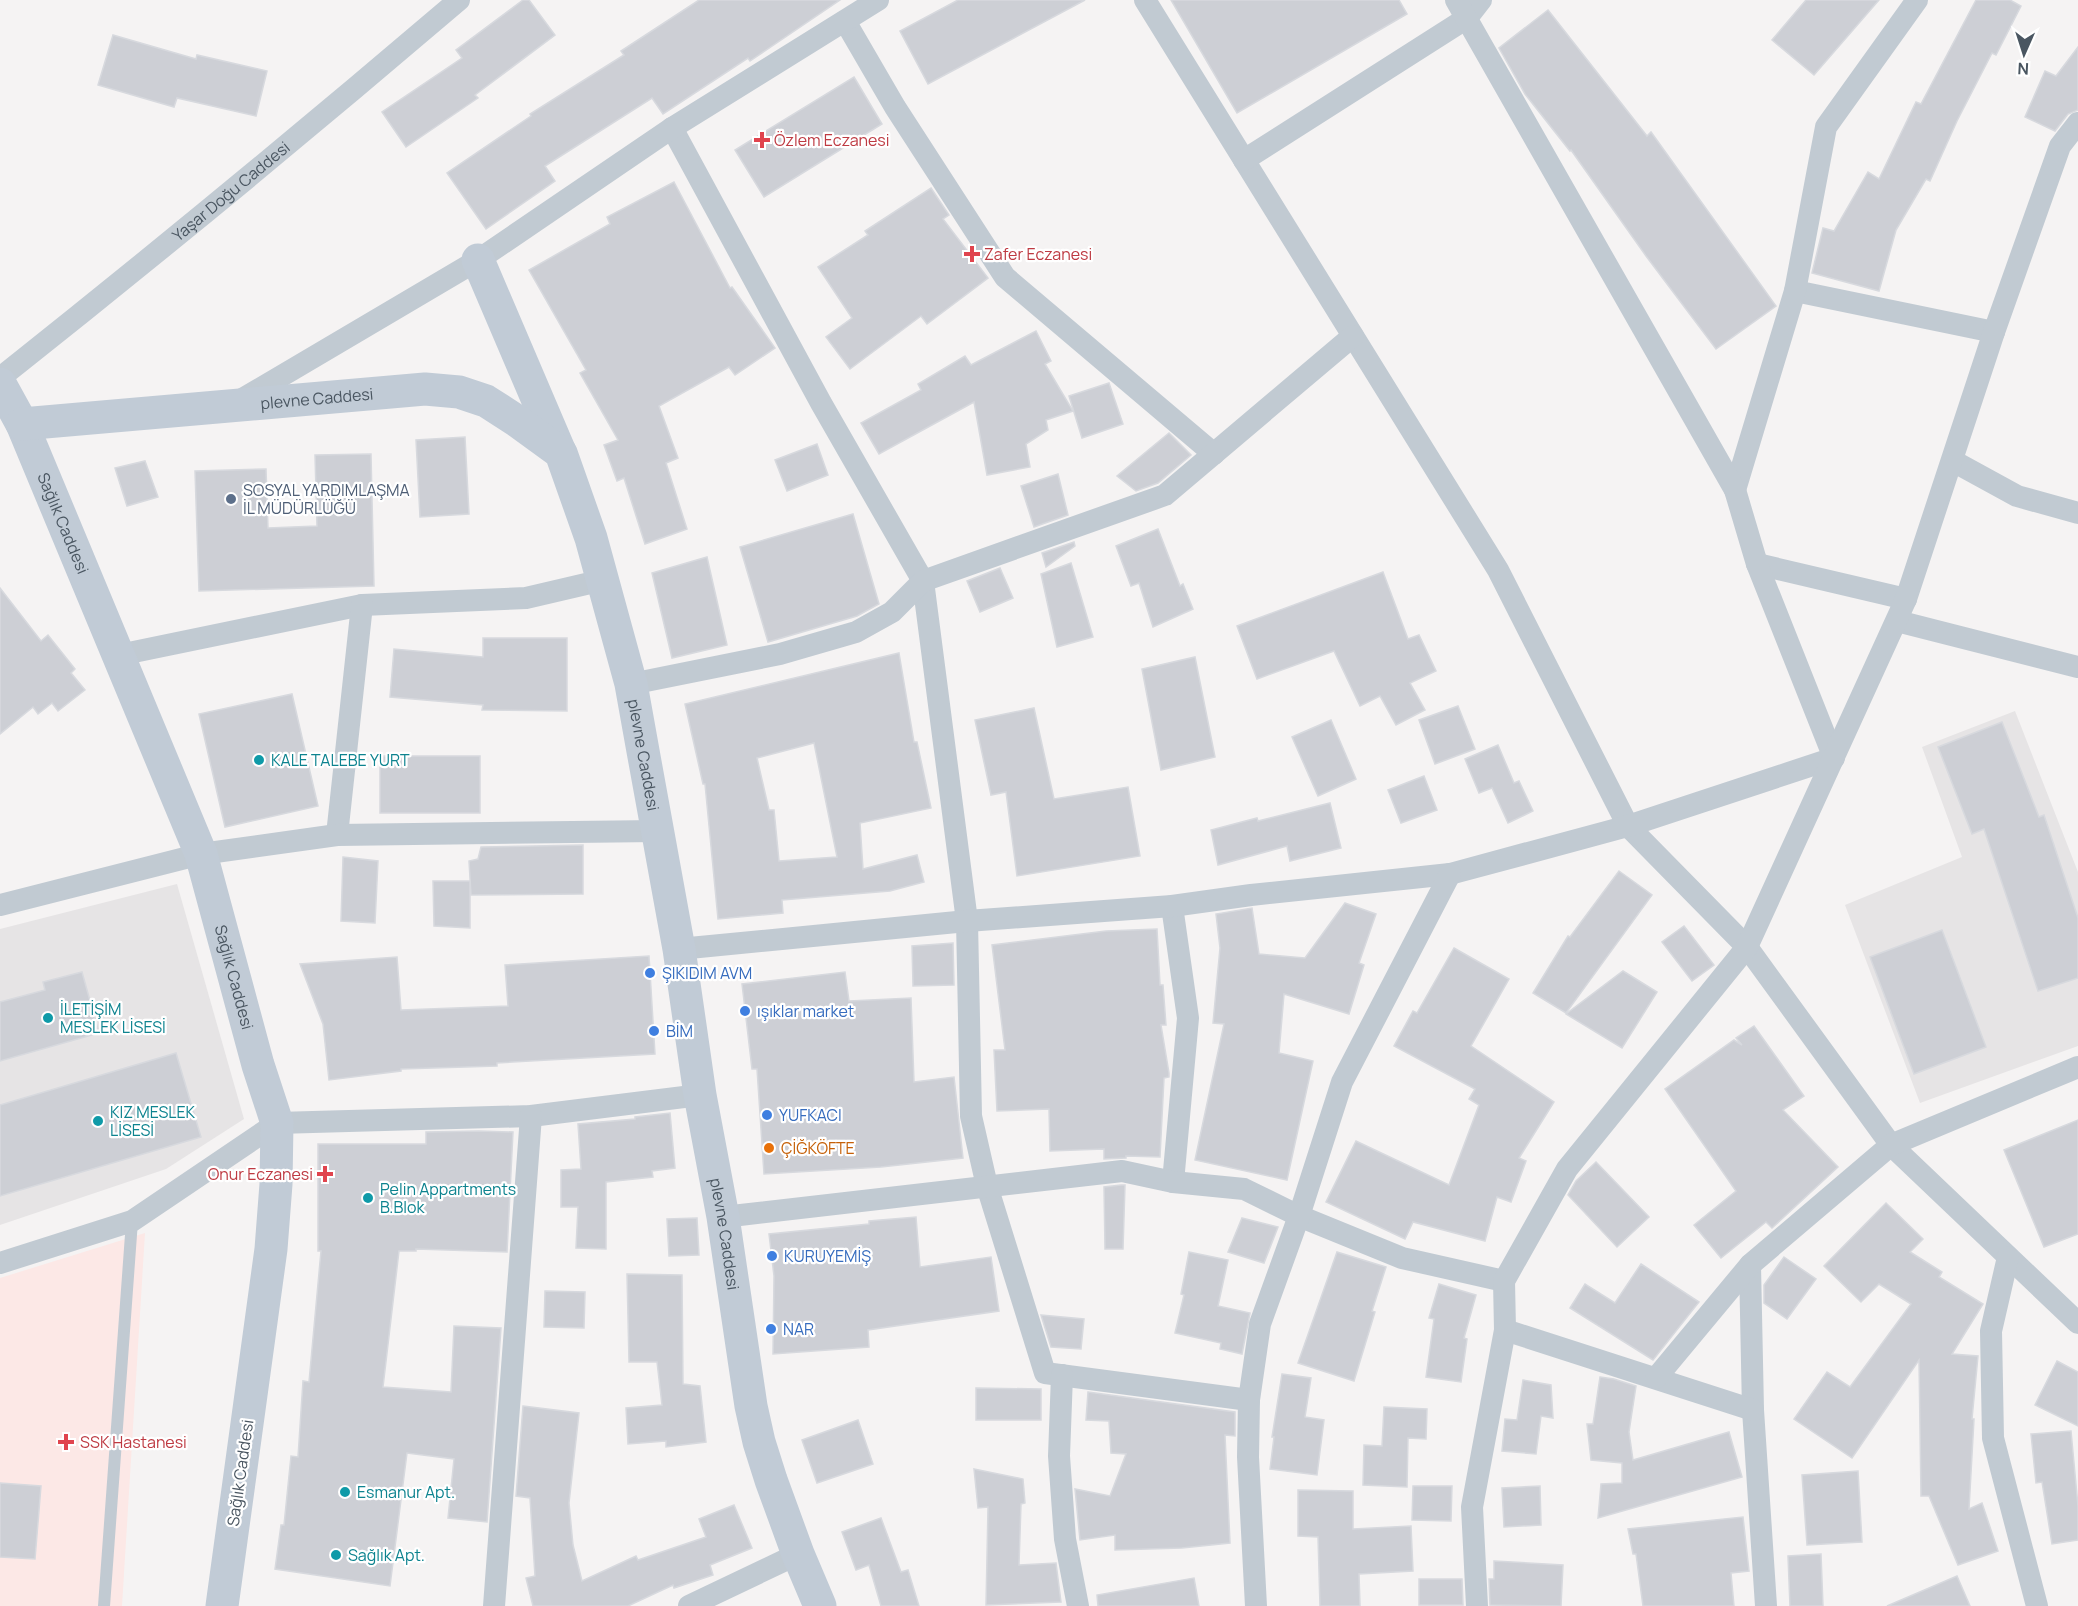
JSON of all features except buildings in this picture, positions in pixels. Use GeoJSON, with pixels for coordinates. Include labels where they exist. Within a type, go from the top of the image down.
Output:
{"type":"FeatureCollection","features":[{"type":"Feature","properties":{"kind":"street","name":"Yaşar Doğu Caddesi"},"geometry":{"type":"LineString","coordinates":[[0,378],[91,306],[459,0]]}},
{"type":"Feature","properties":{"kind":"street"},"geometry":{"type":"LineString","coordinates":[[235,404],[478,261],[672,128],[878,0]]}},
{"type":"Feature","properties":{"kind":"street"},"geometry":{"type":"LineString","coordinates":[[1145,0],[1498,570],[1628,826],[1747,947],[1891,1145],[2078,1323]]}},
{"type":"Feature","properties":{"kind":"street"},"geometry":{"type":"LineString","coordinates":[[1244,160],[1462,9],[1482,0]]}},
{"type":"Feature","properties":{"kind":"street"},"geometry":{"type":"LineString","coordinates":[[1736,490],[1796,291],[1826,127],[1917,0]]}},
{"type":"Feature","properties":{"kind":"street"},"geometry":{"type":"LineString","coordinates":[[1462,9],[1736,490],[1757,564],[1833,758]]}},
{"type":"Feature","properties":{"kind":"street"},"geometry":{"type":"LineString","coordinates":[[845,21],[895,107],[1005,277],[1214,454]]}},
{"type":"Feature","properties":{"kind":"street"},"geometry":{"type":"LineString","coordinates":[[1478,1606],[1472,1507],[1505,1330],[1504,1281],[1567,1168],[1747,947],[1906,599],[1994,332],[2060,146],[2078,123]]}},
{"type":"Feature","properties":{"kind":"street"},"geometry":{"type":"LineString","coordinates":[[672,128],[821,403],[923,581],[967,921],[971,1116],[987,1186],[1045,1372],[1249,1400]]}},
{"type":"Feature","properties":{"kind":"street"},"geometry":{"type":"LineString","coordinates":[[478,261],[561,453]]}},
{"type":"Feature","properties":{"kind":"street"},"geometry":{"type":"LineString","coordinates":[[1796,291],[1994,332]]}},
{"type":"Feature","properties":{"kind":"street"},"geometry":{"type":"LineString","coordinates":[[631,684],[780,654],[856,632],[892,612],[923,581],[1165,495],[1353,336]]}},
{"type":"Feature","properties":{"kind":"street","name":"Sağlık Caddesi"},"geometry":{"type":"LineString","coordinates":[[0,384],[22,424],[201,854],[255,1054],[277,1123],[276,1184],[271,1249],[222,1606]]}},
{"type":"Feature","properties":{"kind":"street","name":"plevne Caddesi"},"geometry":{"type":"LineString","coordinates":[[22,424],[425,388],[459,392],[486,402],[561,453],[603,580],[631,684],[679,949],[700,1095],[723,1217],[759,1442],[798,1554],[820,1606]]}},
{"type":"Feature","properties":{"kind":"street"},"geometry":{"type":"LineString","coordinates":[[1953,461],[2017,496],[2078,513]]}},
{"type":"Feature","properties":{"kind":"street"},"geometry":{"type":"LineString","coordinates":[[1757,564],[1906,599]]}},
{"type":"Feature","properties":{"kind":"street"},"geometry":{"type":"LineString","coordinates":[[118,655],[362,605],[526,598],[603,580]]}},
{"type":"Feature","properties":{"kind":"street"},"geometry":{"type":"LineString","coordinates":[[337,835],[362,605]]}},
{"type":"Feature","properties":{"kind":"street"},"geometry":{"type":"LineString","coordinates":[[1897,621],[2078,667]]}},
{"type":"Feature","properties":{"kind":"street"},"geometry":{"type":"LineString","coordinates":[[679,949],[967,921],[1172,906],[1251,895],[1450,874],[1628,826],[1833,758]]}},
{"type":"Feature","properties":{"kind":"street"},"geometry":{"type":"LineString","coordinates":[[0,905],[201,854],[337,835],[658,831]]}},
{"type":"Feature","properties":{"kind":"street"},"geometry":{"type":"LineString","coordinates":[[1256,1606],[1248,1457],[1249,1400],[1260,1324],[1299,1216],[1342,1082],[1450,874]]}},
{"type":"Feature","properties":{"kind":"street"},"geometry":{"type":"LineString","coordinates":[[1172,906],[1188,1018],[1173,1182]]}},
{"type":"Feature","properties":{"kind":"street"},"geometry":{"type":"LineString","coordinates":[[1656,1378],[1750,1265],[1891,1145],[2078,1067]]}},
{"type":"Feature","properties":{"kind":"street"},"geometry":{"type":"LineString","coordinates":[[0,1263],[132,1221],[277,1123],[531,1116],[700,1095]]}},
{"type":"Feature","properties":{"kind":"street"},"geometry":{"type":"LineString","coordinates":[[494,1606],[531,1116]]}},
{"type":"Feature","properties":{"kind":"street"},"geometry":{"type":"LineString","coordinates":[[723,1217],[1122,1171],[1173,1182],[1244,1189],[1299,1216],[1402,1258],[1504,1281]]}},
{"type":"Feature","properties":{"kind":"street"},"geometry":{"type":"LineString","coordinates":[[2008,1257],[1991,1331],[1992,1438],[2037,1606]]}},
{"type":"Feature","properties":{"kind":"street"},"geometry":{"type":"LineString","coordinates":[[1750,1265],[1754,1410],[1766,1606]]}},
{"type":"Feature","properties":{"kind":"street"},"geometry":{"type":"LineString","coordinates":[[1505,1330],[1754,1410]]}},
{"type":"Feature","properties":{"kind":"street"},"geometry":{"type":"LineString","coordinates":[[1062,1375],[1059,1456],[1065,1539],[1078,1606]]}},
{"type":"Feature","properties":{"kind":"street"},"geometry":{"type":"LineString","coordinates":[[689,1606],[798,1554]]}},
{"type":"Feature","properties":{"kind":"lane"},"geometry":{"type":"LineString","coordinates":[[104,1606],[132,1221]]}},
{"type":"Feature","properties":{"kind":"shaded area"},"geometry":{"type":"Polygon","coordinates":[[[2015,711],[2078,872],[2078,1046],[1920,1103],[1845,905],[1962,857],[1922,747],[2015,711]]]}},
{"type":"Feature","properties":{"kind":"shaded area"},"geometry":{"type":"Polygon","coordinates":[[[177,884],[244,1119],[166,1169],[0,1225],[0,929],[177,884]]]}},
{"type":"Feature","properties":{"kind":"shaded area","name":"SSK Hastanesi"},"geometry":{"type":"Polygon","coordinates":[[[145,1233],[122,1606],[0,1606],[0,1278],[145,1233]]]}},
{"type":"Feature","properties":{"kind":"place","name":"Özlem Eczanesi"},"geometry":{"type":"Point","coordinates":[762,140]}},
{"type":"Feature","properties":{"kind":"place","name":"Zafer Eczanesi"},"geometry":{"type":"Point","coordinates":[972,254]}},
{"type":"Feature","properties":{"kind":"place","name":"SOSYAL YARDIMLAŞMA İL MÜDÜRLÜĞÜ"},"geometry":{"type":"Point","coordinates":[231,499]}},
{"type":"Feature","properties":{"kind":"place","name":"KALE TALEBE YURT"},"geometry":{"type":"Point","coordinates":[259,760]}},
{"type":"Feature","properties":{"kind":"place","name":"ŞIKIDIM AVM"},"geometry":{"type":"Point","coordinates":[650,973]}},
{"type":"Feature","properties":{"kind":"place","name":"ışıklar market"},"geometry":{"type":"Point","coordinates":[745,1011]}},
{"type":"Feature","properties":{"kind":"place","name":"İLETİŞİM MESLEK LİSESİ"},"geometry":{"type":"Point","coordinates":[48,1018]}},
{"type":"Feature","properties":{"kind":"place","name":"BİM"},"geometry":{"type":"Point","coordinates":[654,1031]}},
{"type":"Feature","properties":{"kind":"place","name":"YUFKACI"},"geometry":{"type":"Point","coordinates":[767,1115]}},
{"type":"Feature","properties":{"kind":"place","name":"KIZ MESLEK LİSESİ"},"geometry":{"type":"Point","coordinates":[98,1121]}},
{"type":"Feature","properties":{"kind":"place","name":"ÇİĞKÖFTE"},"geometry":{"type":"Point","coordinates":[769,1148]}},
{"type":"Feature","properties":{"kind":"place","name":"Onur Eczanesi"},"geometry":{"type":"Point","coordinates":[325,1174]}},
{"type":"Feature","properties":{"kind":"place","name":"Pelin Appartments B.Blok"},"geometry":{"type":"Point","coordinates":[368,1198]}},
{"type":"Feature","properties":{"kind":"place","name":"KURUYEMİŞ"},"geometry":{"type":"Point","coordinates":[772,1256]}},
{"type":"Feature","properties":{"kind":"place","name":"NAR"},"geometry":{"type":"Point","coordinates":[771,1329]}},
{"type":"Feature","properties":{"kind":"place","name":"SSK Hastanesi"},"geometry":{"type":"Point","coordinates":[66,1442]}},
{"type":"Feature","properties":{"kind":"place","name":"Esmanur Apt."},"geometry":{"type":"Point","coordinates":[345,1492]}},
{"type":"Feature","properties":{"kind":"place","name":"Sağlık Apt."},"geometry":{"type":"Point","coordinates":[336,1555]}}]}
